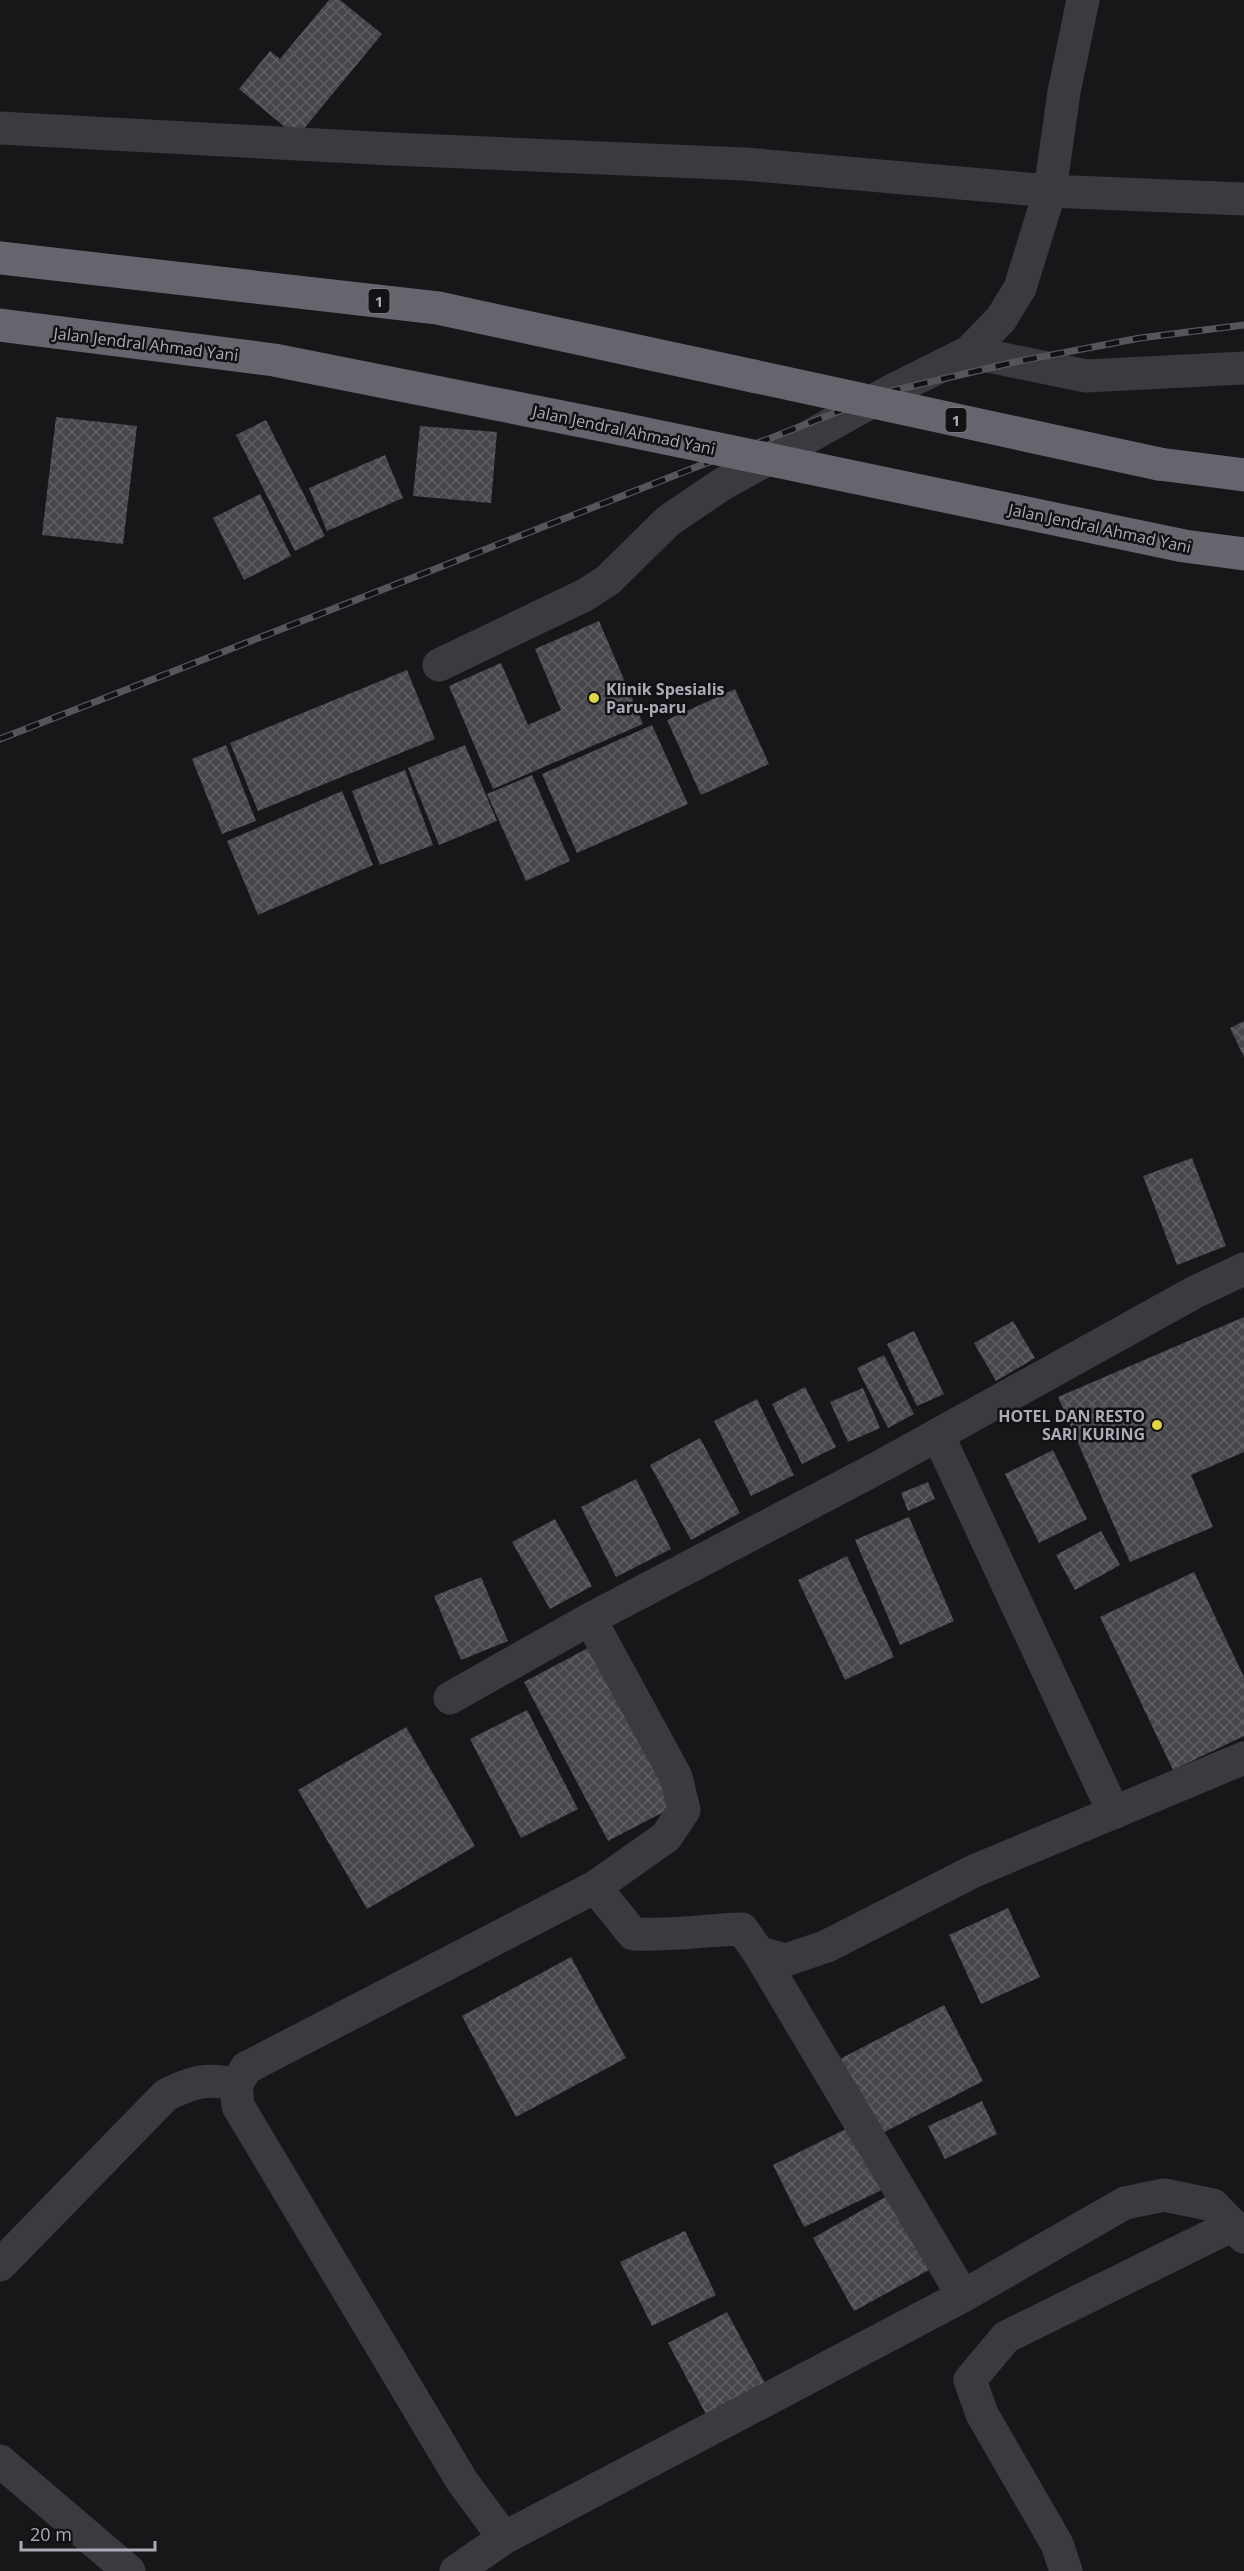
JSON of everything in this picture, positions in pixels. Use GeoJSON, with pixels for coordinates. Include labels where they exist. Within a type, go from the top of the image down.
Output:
{"type":"FeatureCollection","features":[{"type":"Feature","properties":{"kind":"highway","name":"1"},"geometry":{"type":"LineString","coordinates":[[0,258],[438,308],[1159,464],[1244,476]]}},
{"type":"Feature","properties":{"kind":"highway","name":"Jalan Jendral Ahmad Yani"},"geometry":{"type":"LineString","coordinates":[[0,325],[274,360],[622,429],[1184,546],[1244,554]]}},
{"type":"Feature","properties":{"kind":"street"},"geometry":{"type":"LineString","coordinates":[[439,665],[585,596],[608,580],[668,521],[721,485],[891,391],[969,352],[1001,319],[1020,288],[1050,191],[1064,92],[1083,0]]}},
{"type":"Feature","properties":{"kind":"street"},"geometry":{"type":"LineString","coordinates":[[0,128],[392,149],[745,164],[1050,191],[1244,199]]}},
{"type":"Feature","properties":{"kind":"street"},"geometry":{"type":"LineString","coordinates":[[969,352],[1086,375],[1244,368]]}},
{"type":"Feature","properties":{"kind":"street"},"geometry":{"type":"LineString","coordinates":[[450,1698],[590,1619],[938,1435],[1195,1292],[1244,1269]]}},
{"type":"Feature","properties":{"kind":"street"},"geometry":{"type":"LineString","coordinates":[[938,1435],[1114,1813]]}},
{"type":"Feature","properties":{"kind":"street"},"geometry":{"type":"LineString","coordinates":[[504,2538],[462,2481],[237,2106],[236,2085],[246,2068],[595,1887],[666,1837],[684,1810],[676,1777],[590,1619]]}},
{"type":"Feature","properties":{"kind":"street"},"geometry":{"type":"LineString","coordinates":[[759,1953],[786,1960],[827,1946],[974,1871],[1244,1758]]}},
{"type":"Feature","properties":{"kind":"street"},"geometry":{"type":"LineString","coordinates":[[595,1887],[633,1934],[665,1936],[707,1930],[742,1929],[759,1953],[963,2296]]}},
{"type":"Feature","properties":{"kind":"street"},"geometry":{"type":"LineString","coordinates":[[0,2265],[166,2095],[187,2084],[217,2080],[236,2085]]}},
{"type":"Feature","properties":{"kind":"street"},"geometry":{"type":"LineString","coordinates":[[456,2571],[504,2538],[963,2296],[1125,2203],[1164,2195],[1214,2205],[1239,2231],[1006,2337],[970,2380],[982,2414],[1057,2544],[1066,2571]]}},
{"type":"Feature","properties":{"kind":"street"},"geometry":{"type":"LineString","coordinates":[[0,2462],[129,2571]]}},
{"type":"Feature","properties":{"kind":"building"},"geometry":{"type":"Polygon","coordinates":[[[329,0],[340,0],[382,34],[297,137],[239,89],[270,51],[280,59],[329,0]]]}},
{"type":"Feature","properties":{"kind":"building"},"geometry":{"type":"Polygon","coordinates":[[[56,417],[137,426],[123,544],[42,535],[56,417]]]}},
{"type":"Feature","properties":{"kind":"building"},"geometry":{"type":"Polygon","coordinates":[[[266,420],[325,536],[295,551],[236,435],[266,420]]]}},
{"type":"Feature","properties":{"kind":"building"},"geometry":{"type":"Polygon","coordinates":[[[420,426],[497,432],[491,503],[413,496],[420,426]]]}},
{"type":"Feature","properties":{"kind":"building"},"geometry":{"type":"Polygon","coordinates":[[[385,455],[403,498],[327,531],[309,488],[385,455]]]}},
{"type":"Feature","properties":{"kind":"building"},"geometry":{"type":"Polygon","coordinates":[[[260,494],[291,556],[244,580],[213,518],[260,494]]]}},
{"type":"Feature","properties":{"kind":"building","name":"Klinik Spesialis Paru-paru"},"geometry":{"type":"Polygon","coordinates":[[[599,621],[643,724],[493,789],[449,686],[501,663],[528,725],[561,710],[535,649],[599,621]]]}},
{"type":"Feature","properties":{"kind":"building"},"geometry":{"type":"Polygon","coordinates":[[[407,670],[435,739],[258,811],[230,743],[407,670]]]}},
{"type":"Feature","properties":{"kind":"building"},"geometry":{"type":"Polygon","coordinates":[[[735,689],[769,764],[701,795],[667,720],[735,689]]]}},
{"type":"Feature","properties":{"kind":"building"},"geometry":{"type":"Polygon","coordinates":[[[652,725],[688,804],[577,853],[542,774],[652,725]]]}},
{"type":"Feature","properties":{"kind":"building"},"geometry":{"type":"Polygon","coordinates":[[[226,745],[256,821],[222,834],[192,759],[226,745]]]}},
{"type":"Feature","properties":{"kind":"building"},"geometry":{"type":"Polygon","coordinates":[[[465,745],[497,821],[439,845],[408,768],[465,745]]]}},
{"type":"Feature","properties":{"kind":"building"},"geometry":{"type":"Polygon","coordinates":[[[405,770],[433,845],[380,865],[352,791],[405,770]]]}},
{"type":"Feature","properties":{"kind":"building"},"geometry":{"type":"Polygon","coordinates":[[[532,775],[570,861],[526,881],[487,794],[532,775]]]}},
{"type":"Feature","properties":{"kind":"building"},"geometry":{"type":"Polygon","coordinates":[[[342,791],[373,865],[258,915],[227,841],[342,791]]]}},
{"type":"Feature","properties":{"kind":"building"},"geometry":{"type":"Polygon","coordinates":[[[1244,1021],[1244,1057],[1230,1028],[1244,1021]]]}},
{"type":"Feature","properties":{"kind":"building"},"geometry":{"type":"Polygon","coordinates":[[[1192,1158],[1226,1246],[1177,1265],[1143,1176],[1192,1158]]]}},
{"type":"Feature","properties":{"kind":"building","name":"HOTEL DAN RESTO SARI KURING"},"geometry":{"type":"Polygon","coordinates":[[[1244,1317],[1244,1452],[1191,1475],[1213,1527],[1130,1562],[1058,1397],[1244,1317]]]}},
{"type":"Feature","properties":{"kind":"building"},"geometry":{"type":"Polygon","coordinates":[[[1013,1321],[1035,1358],[996,1381],[974,1343],[1013,1321]]]}},
{"type":"Feature","properties":{"kind":"building"},"geometry":{"type":"Polygon","coordinates":[[[914,1331],[944,1394],[917,1406],[887,1344],[914,1331]]]}},
{"type":"Feature","properties":{"kind":"building"},"geometry":{"type":"Polygon","coordinates":[[[884,1355],[914,1414],[888,1428],[857,1368],[884,1355]]]}},
{"type":"Feature","properties":{"kind":"building"},"geometry":{"type":"Polygon","coordinates":[[[805,1387],[836,1447],[802,1464],[772,1404],[805,1387]]]}},
{"type":"Feature","properties":{"kind":"building"},"geometry":{"type":"Polygon","coordinates":[[[863,1388],[880,1428],[848,1442],[830,1402],[863,1388]]]}},
{"type":"Feature","properties":{"kind":"building"},"geometry":{"type":"Polygon","coordinates":[[[757,1399],[794,1475],[751,1496],[714,1421],[757,1399]]]}},
{"type":"Feature","properties":{"kind":"building"},"geometry":{"type":"Polygon","coordinates":[[[700,1438],[740,1513],[691,1540],[650,1465],[700,1438]]]}},
{"type":"Feature","properties":{"kind":"building"},"geometry":{"type":"Polygon","coordinates":[[[1053,1450],[1087,1519],[1039,1543],[1005,1474],[1053,1450]]]}},
{"type":"Feature","properties":{"kind":"building"},"geometry":{"type":"Polygon","coordinates":[[[636,1479],[671,1549],[616,1577],[581,1507],[636,1479]]]}},
{"type":"Feature","properties":{"kind":"building"},"geometry":{"type":"Polygon","coordinates":[[[928,1482],[935,1499],[908,1511],[901,1493],[928,1482]]]}},
{"type":"Feature","properties":{"kind":"building"},"geometry":{"type":"Polygon","coordinates":[[[909,1517],[954,1621],[900,1645],[855,1540],[909,1517]]]}},
{"type":"Feature","properties":{"kind":"building"},"geometry":{"type":"Polygon","coordinates":[[[555,1519],[592,1586],[550,1609],[512,1542],[555,1519]]]}},
{"type":"Feature","properties":{"kind":"building"},"geometry":{"type":"Polygon","coordinates":[[[1101,1531],[1120,1565],[1075,1590],[1056,1555],[1101,1531]]]}},
{"type":"Feature","properties":{"kind":"building"},"geometry":{"type":"Polygon","coordinates":[[[847,1556],[894,1657],[845,1680],[798,1580],[847,1556]]]}},
{"type":"Feature","properties":{"kind":"building"},"geometry":{"type":"Polygon","coordinates":[[[1194,1572],[1244,1677],[1244,1736],[1173,1770],[1100,1617],[1194,1572]]]}},
{"type":"Feature","properties":{"kind":"building"},"geometry":{"type":"Polygon","coordinates":[[[481,1577],[508,1641],[461,1660],[434,1596],[481,1577]]]}},
{"type":"Feature","properties":{"kind":"building"},"geometry":{"type":"Polygon","coordinates":[[[590,1647],[675,1806],[608,1841],[524,1682],[590,1647]]]}},
{"type":"Feature","properties":{"kind":"building"},"geometry":{"type":"Polygon","coordinates":[[[527,1710],[578,1809],[521,1838],[470,1739],[527,1710]]]}},
{"type":"Feature","properties":{"kind":"building"},"geometry":{"type":"Polygon","coordinates":[[[406,1727],[475,1846],[367,1909],[298,1790],[406,1727]]]}},
{"type":"Feature","properties":{"kind":"building"},"geometry":{"type":"Polygon","coordinates":[[[1008,1908],[1040,1977],[981,2004],[949,1935],[1008,1908]]]}},
{"type":"Feature","properties":{"kind":"building"},"geometry":{"type":"Polygon","coordinates":[[[571,1957],[626,2058],[516,2117],[462,2016],[571,1957]]]}},
{"type":"Feature","properties":{"kind":"building"},"geometry":{"type":"Polygon","coordinates":[[[944,2005],[983,2081],[879,2135],[840,2059],[944,2005]]]}},
{"type":"Feature","properties":{"kind":"building"},"geometry":{"type":"Polygon","coordinates":[[[982,2101],[997,2134],[945,2159],[928,2126],[982,2101]]]}},
{"type":"Feature","properties":{"kind":"building"},"geometry":{"type":"Polygon","coordinates":[[[852,2126],[884,2189],[804,2227],[773,2165],[852,2126]]]}},
{"type":"Feature","properties":{"kind":"building"},"geometry":{"type":"Polygon","coordinates":[[[887,2196],[929,2270],[854,2311],[813,2238],[887,2196]]]}},
{"type":"Feature","properties":{"kind":"building"},"geometry":{"type":"Polygon","coordinates":[[[685,2231],[716,2295],[652,2326],[620,2262],[685,2231]]]}},
{"type":"Feature","properties":{"kind":"building"},"geometry":{"type":"Polygon","coordinates":[[[727,2312],[768,2389],[709,2420],[668,2343],[727,2312]]]}},
{"type":"Feature","properties":{"kind":"railway"},"geometry":{"type":"LineString","coordinates":[[0,739],[891,391],[1015,362],[1140,338],[1244,325]]}},
{"type":"Feature","properties":{"kind":"place","name":"Klinik Spesialis Paru-paru"},"geometry":{"type":"Point","coordinates":[594,698]}},
{"type":"Feature","properties":{"kind":"place","name":"HOTEL DAN RESTO SARI KURING"},"geometry":{"type":"Point","coordinates":[1157,1425]}}]}
